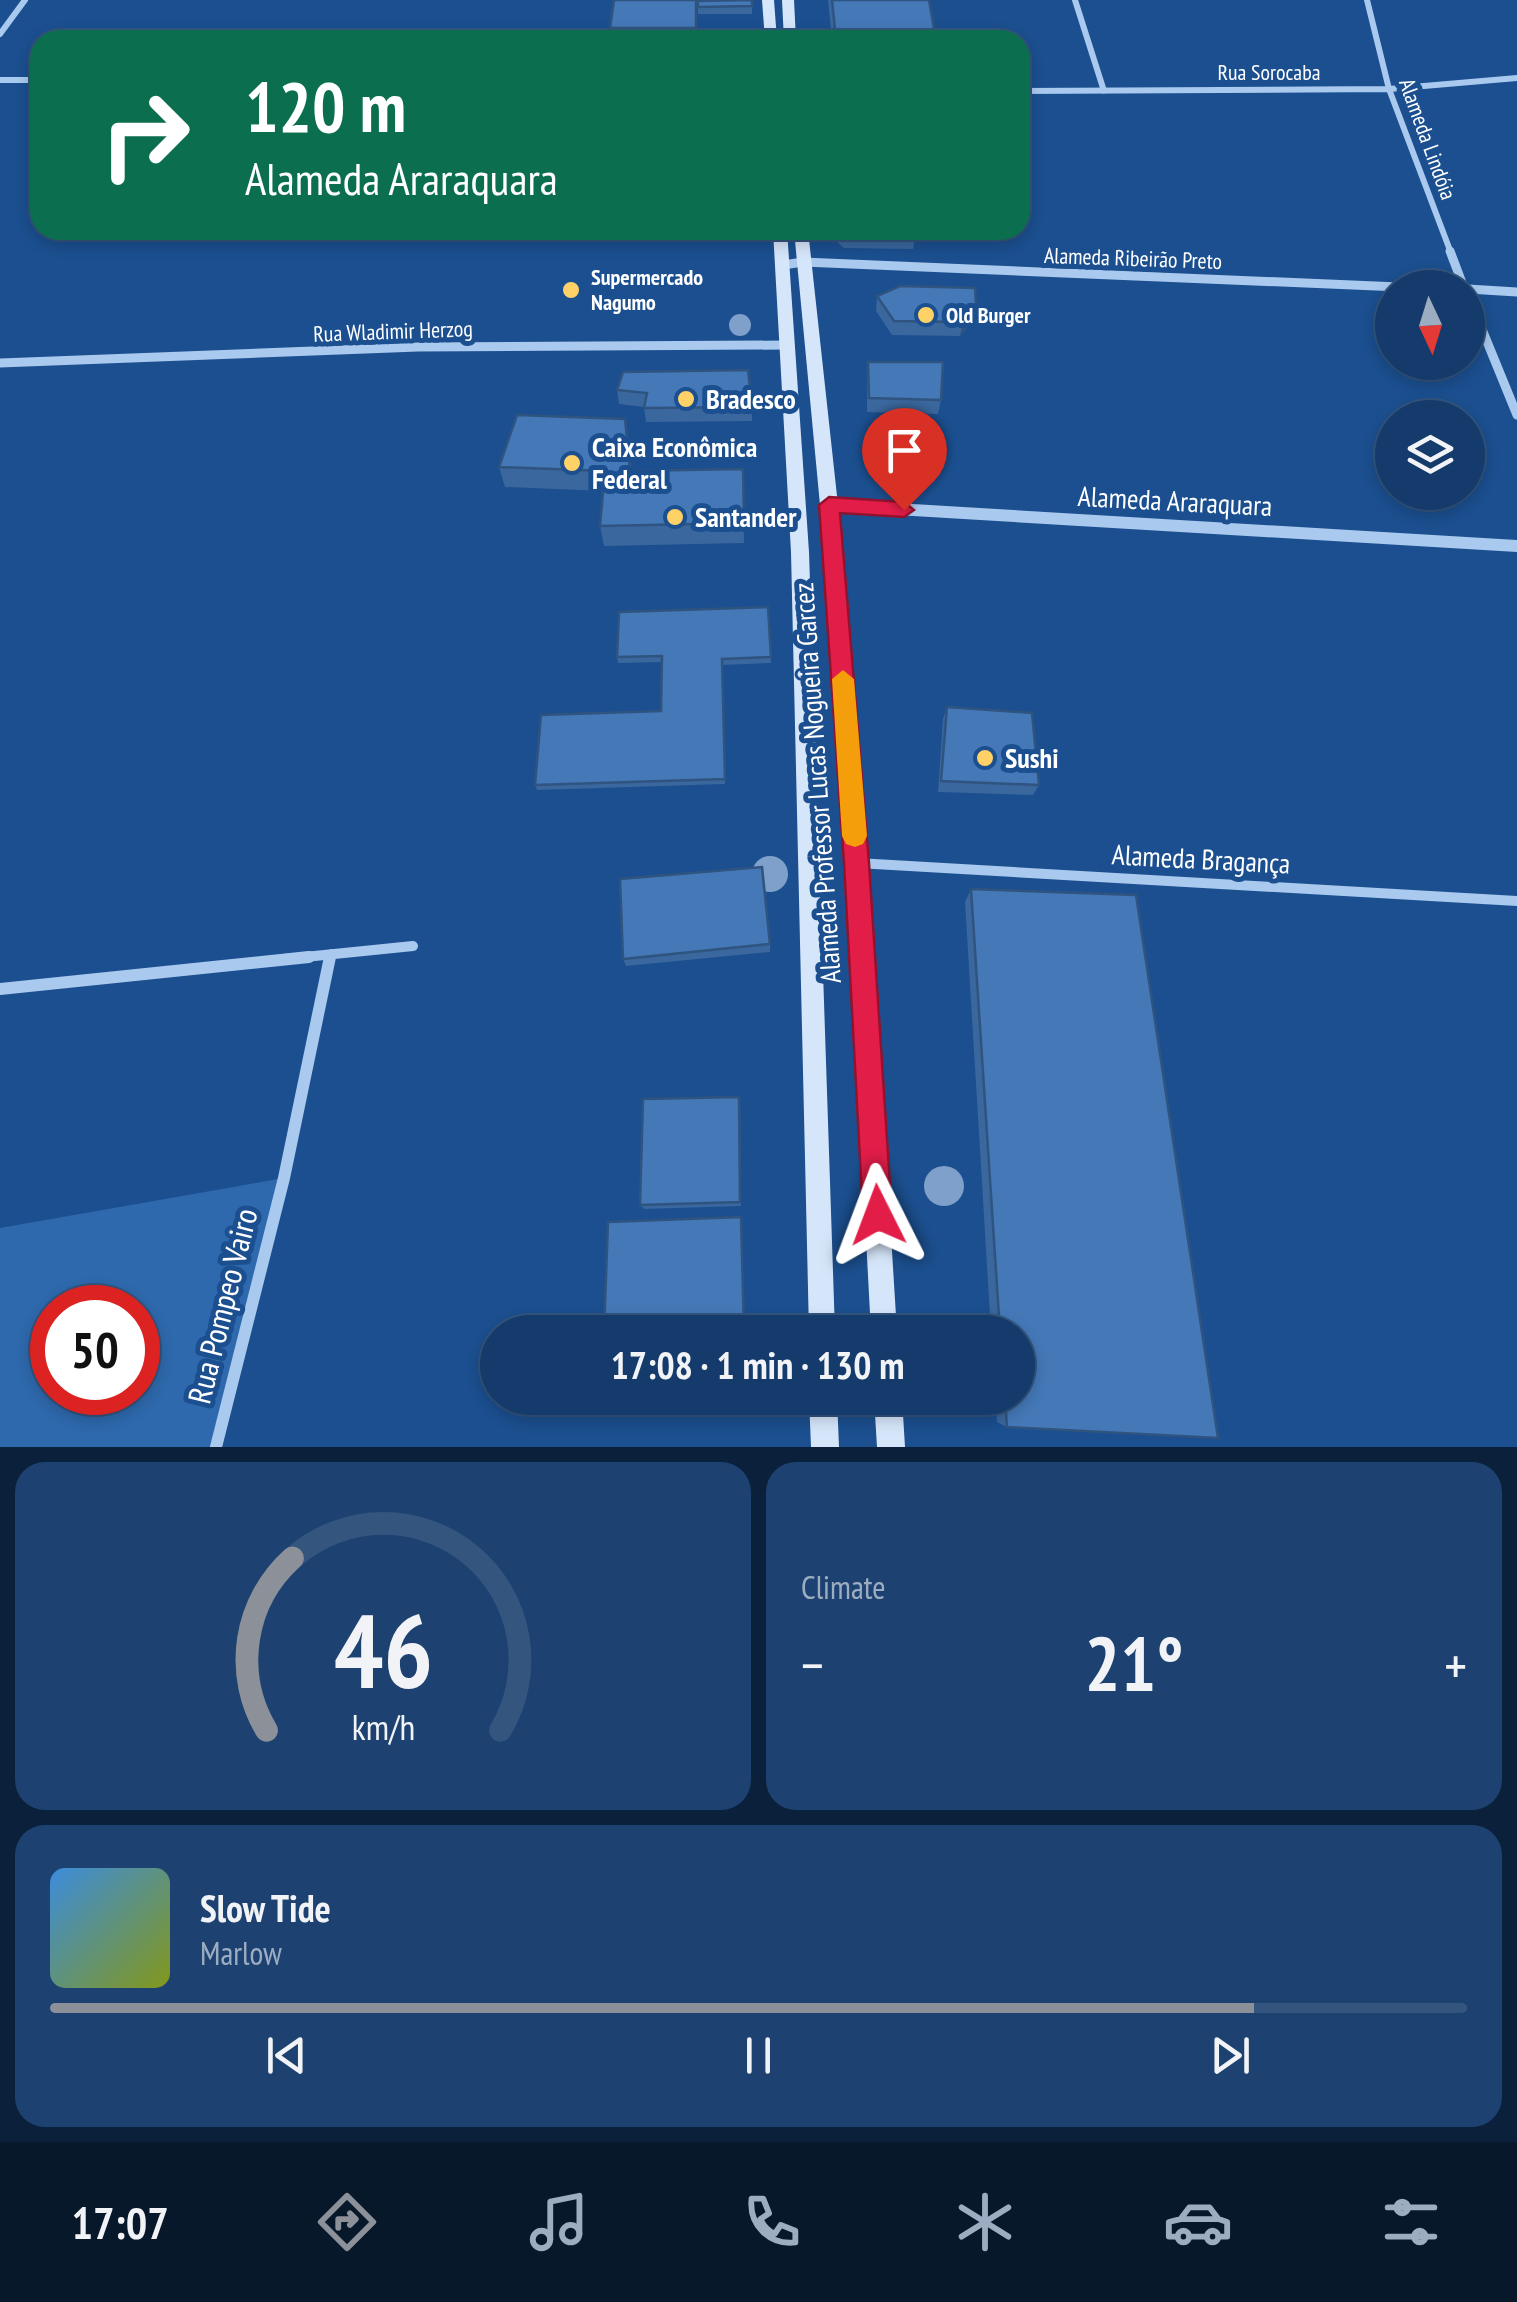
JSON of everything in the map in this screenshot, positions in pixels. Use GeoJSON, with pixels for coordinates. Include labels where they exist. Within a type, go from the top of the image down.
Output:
{"type":"FeatureCollection","features":[{"type":"Feature","properties":{"kind":"main road"},"geometry":{"type":"LineString","coordinates":[[768,0],[770,30]]}},
{"type":"Feature","properties":{"kind":"main road"},"geometry":{"type":"LineString","coordinates":[[788,0],[790,30]]}},
{"type":"Feature","properties":{"kind":"main road","name":"Alameda Professor Lucas Nogueira Garcez"},"geometry":{"type":"LineString","coordinates":[[784,240],[793,264],[829,505],[857,863],[883,1315]]}},
{"type":"Feature","properties":{"kind":"main road","name":"Alameda Professor Lucas Nogueira Garcez"},"geometry":{"type":"LineString","coordinates":[[799,240],[786,345],[801,571],[822,1315]]}},
{"type":"Feature","properties":{"kind":"main road"},"geometry":{"type":"LineString","coordinates":[[824,1415],[825,1447]]}},
{"type":"Feature","properties":{"kind":"main road"},"geometry":{"type":"LineString","coordinates":[[889,1415],[891,1447]]}},
{"type":"Feature","properties":{"kind":"street"},"geometry":{"type":"LineString","coordinates":[[0,34],[25,0]]}},
{"type":"Feature","properties":{"kind":"street"},"geometry":{"type":"LineString","coordinates":[[1075,0],[1104,91]]}},
{"type":"Feature","properties":{"kind":"street","name":"Alameda Lindóia"},"geometry":{"type":"LineString","coordinates":[[1368,0],[1389,88],[1458,270]]}},
{"type":"Feature","properties":{"kind":"street","name":"Rua Sorocaba"},"geometry":{"type":"LineString","coordinates":[[1030,91],[1389,88],[1517,78]]}},
{"type":"Feature","properties":{"kind":"street"},"geometry":{"type":"LineString","coordinates":[[0,80],[30,80]]}},
{"type":"Feature","properties":{"kind":"street","name":"Alameda Ribeirão Preto"},"geometry":{"type":"LineString","coordinates":[[793,264],[1375,286]]}},
{"type":"Feature","properties":{"kind":"street"},"geometry":{"type":"LineString","coordinates":[[1485,291],[1517,292]]}},
{"type":"Feature","properties":{"kind":"street","name":"Alameda Lindóia"},"geometry":{"type":"LineString","coordinates":[[1485,337],[1517,415]]}},
{"type":"Feature","properties":{"kind":"street","name":"Rua Wladimir Herzog"},"geometry":{"type":"LineString","coordinates":[[0,363],[418,347],[786,345]]}},
{"type":"Feature","properties":{"kind":"street","name":"Alameda Araraquara"},"geometry":{"type":"LineString","coordinates":[[829,505],[1517,546]]}},
{"type":"Feature","properties":{"kind":"street","name":"Alameda Bragança"},"geometry":{"type":"LineString","coordinates":[[857,863],[1517,900]]}},
{"type":"Feature","properties":{"kind":"street"},"geometry":{"type":"LineString","coordinates":[[0,989],[414,946]]}},
{"type":"Feature","properties":{"kind":"street","name":"Rua Pompeo Vairo"},"geometry":{"type":"LineString","coordinates":[[216,1447],[284,1178],[331,954]]}},
{"type":"Feature","properties":{"kind":"shaded area"},"geometry":{"type":"Polygon","coordinates":[[[284,1178],[216,1447],[0,1447],[0,1228],[284,1178]]]}},
{"type":"Feature","properties":{"kind":"building"},"geometry":{"type":"Polygon","coordinates":[[[614,0],[696,0],[696,28],[610,28],[614,0]]]}},
{"type":"Feature","properties":{"kind":"building"},"geometry":{"type":"Polygon","coordinates":[[[752,0],[752,6],[698,7],[698,1],[752,0]]]}},
{"type":"Feature","properties":{"kind":"building"},"geometry":{"type":"Polygon","coordinates":[[[832,0],[929,0],[934,30],[835,30],[832,0]]]}},
{"type":"Feature","properties":{"kind":"building"},"geometry":{"type":"Polygon","coordinates":[[[900,286],[975,288],[976,305],[963,322],[894,321],[877,296],[900,286]]]}},
{"type":"Feature","properties":{"kind":"building"},"geometry":{"type":"Polygon","coordinates":[[[868,362],[943,362],[941,400],[869,398],[868,362]]]}},
{"type":"Feature","properties":{"kind":"building"},"geometry":{"type":"Polygon","coordinates":[[[748,370],[752,407],[644,408],[647,393],[617,390],[623,372],[748,370]]]}},
{"type":"Feature","properties":{"kind":"building"},"geometry":{"type":"Polygon","coordinates":[[[517,415],[625,419],[630,471],[743,469],[744,523],[600,526],[605,471],[499,467],[517,415]]]}},
{"type":"Feature","properties":{"kind":"building"},"geometry":{"type":"Polygon","coordinates":[[[768,607],[771,657],[722,659],[725,779],[535,785],[541,715],[661,711],[662,656],[617,657],[619,612],[768,607]]]}},
{"type":"Feature","properties":{"kind":"building","name":"Sushi"},"geometry":{"type":"Polygon","coordinates":[[[947,707],[1032,713],[1039,785],[941,781],[947,707]]]}},
{"type":"Feature","properties":{"kind":"building"},"geometry":{"type":"Polygon","coordinates":[[[762,867],[770,944],[623,959],[620,879],[762,867]]]}},
{"type":"Feature","properties":{"kind":"building"},"geometry":{"type":"Polygon","coordinates":[[[971,889],[1136,895],[1218,1438],[1007,1427],[1006,1415],[1035,1415],[1035,1315],[999,1315],[971,889]]]}},
{"type":"Feature","properties":{"kind":"building"},"geometry":{"type":"Polygon","coordinates":[[[739,1097],[740,1202],[640,1205],[643,1099],[739,1097]]]}},
{"type":"Feature","properties":{"kind":"building"},"geometry":{"type":"Polygon","coordinates":[[[741,1217],[744,1315],[605,1315],[608,1222],[741,1217]]]}},
{"type":"Feature","properties":{"kind":"slow traffic"},"geometry":{"type":"LineString","coordinates":[[843,679],[855,836]]}},
{"type":"Feature","properties":{"kind":"place","name":"Supermercado Nagumo"},"geometry":{"type":"Point","coordinates":[571,290]}},
{"type":"Feature","properties":{"kind":"place","name":"Old Burger"},"geometry":{"type":"Point","coordinates":[926,315]}},
{"type":"Feature","properties":{"kind":"place","name":"Bradesco"},"geometry":{"type":"Point","coordinates":[686,399]}},
{"type":"Feature","properties":{"kind":"place","name":"Caixa Econômica Federal"},"geometry":{"type":"Point","coordinates":[572,463]}},
{"type":"Feature","properties":{"kind":"place","name":"Santander"},"geometry":{"type":"Point","coordinates":[675,517]}},
{"type":"Feature","properties":{"kind":"place","name":"Sushi"},"geometry":{"type":"Point","coordinates":[985,758]}},
{"type":"Feature","properties":{"kind":"route"},"geometry":{"type":"LineString","coordinates":[[878,1215],[857,863],[829,505],[904,510]]}}]}
